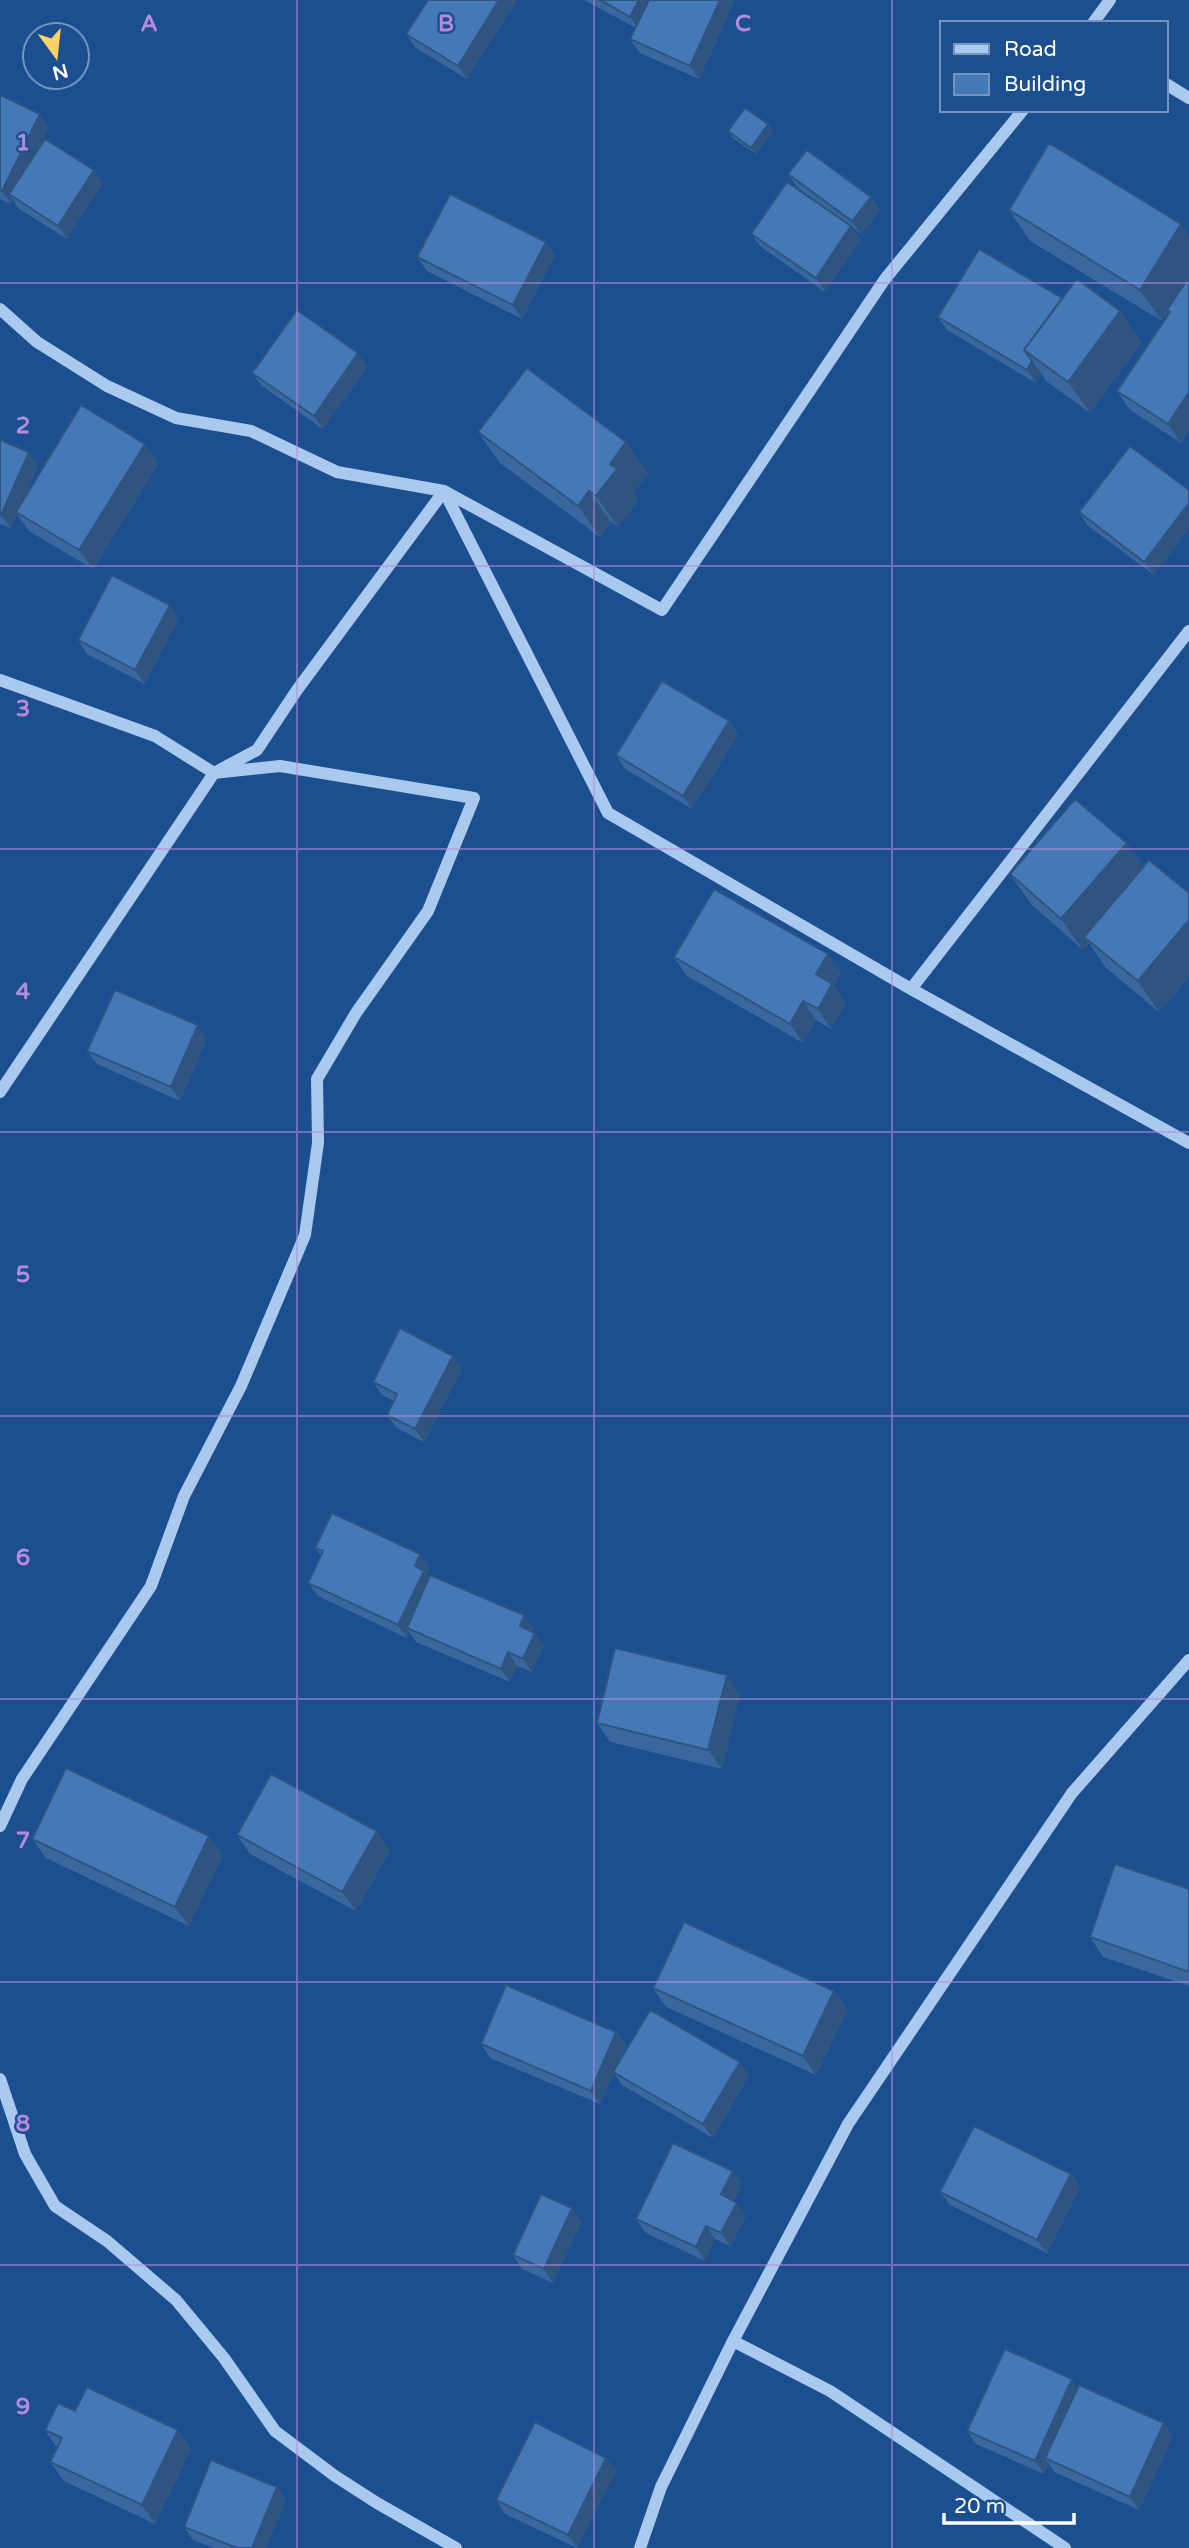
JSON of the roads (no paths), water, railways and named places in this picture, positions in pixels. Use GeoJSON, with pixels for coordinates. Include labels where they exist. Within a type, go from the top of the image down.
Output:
{"type":"FeatureCollection","features":[{"type":"Feature","properties":{"kind":"street"},"geometry":{"type":"LineString","coordinates":[[1094,21],[1110,0]]}},
{"type":"Feature","properties":{"kind":"street"},"geometry":{"type":"LineString","coordinates":[[1168,84],[1189,98]]}},
{"type":"Feature","properties":{"kind":"street"},"geometry":{"type":"LineString","coordinates":[[0,309],[37,342],[107,386],[176,418],[251,431],[337,472],[444,491],[662,610],[885,279],[1021,112]]}},
{"type":"Feature","properties":{"kind":"street"},"geometry":{"type":"LineString","coordinates":[[0,1092],[215,772],[257,750],[297,690],[444,491]]}},
{"type":"Feature","properties":{"kind":"street"},"geometry":{"type":"LineString","coordinates":[[444,491],[608,813],[911,989],[1189,1143]]}},
{"type":"Feature","properties":{"kind":"street"},"geometry":{"type":"LineString","coordinates":[[911,989],[1189,631]]}},
{"type":"Feature","properties":{"kind":"street"},"geometry":{"type":"LineString","coordinates":[[0,680],[155,736],[215,772],[280,766],[474,798],[428,911],[356,1013],[317,1079],[318,1143],[305,1235],[241,1386],[184,1496],[151,1586],[22,1779],[0,1826]]}},
{"type":"Feature","properties":{"kind":"street"},"geometry":{"type":"LineString","coordinates":[[640,2548],[661,2487],[733,2340],[848,2124],[1072,1793],[1189,1660]]}},
{"type":"Feature","properties":{"kind":"street"},"geometry":{"type":"LineString","coordinates":[[0,2079],[25,2154],[55,2206],[107,2241],[176,2300],[224,2358],[275,2431],[335,2476],[456,2548]]}},
{"type":"Feature","properties":{"kind":"street"},"geometry":{"type":"LineString","coordinates":[[733,2340],[830,2391],[1065,2548]]}}]}
